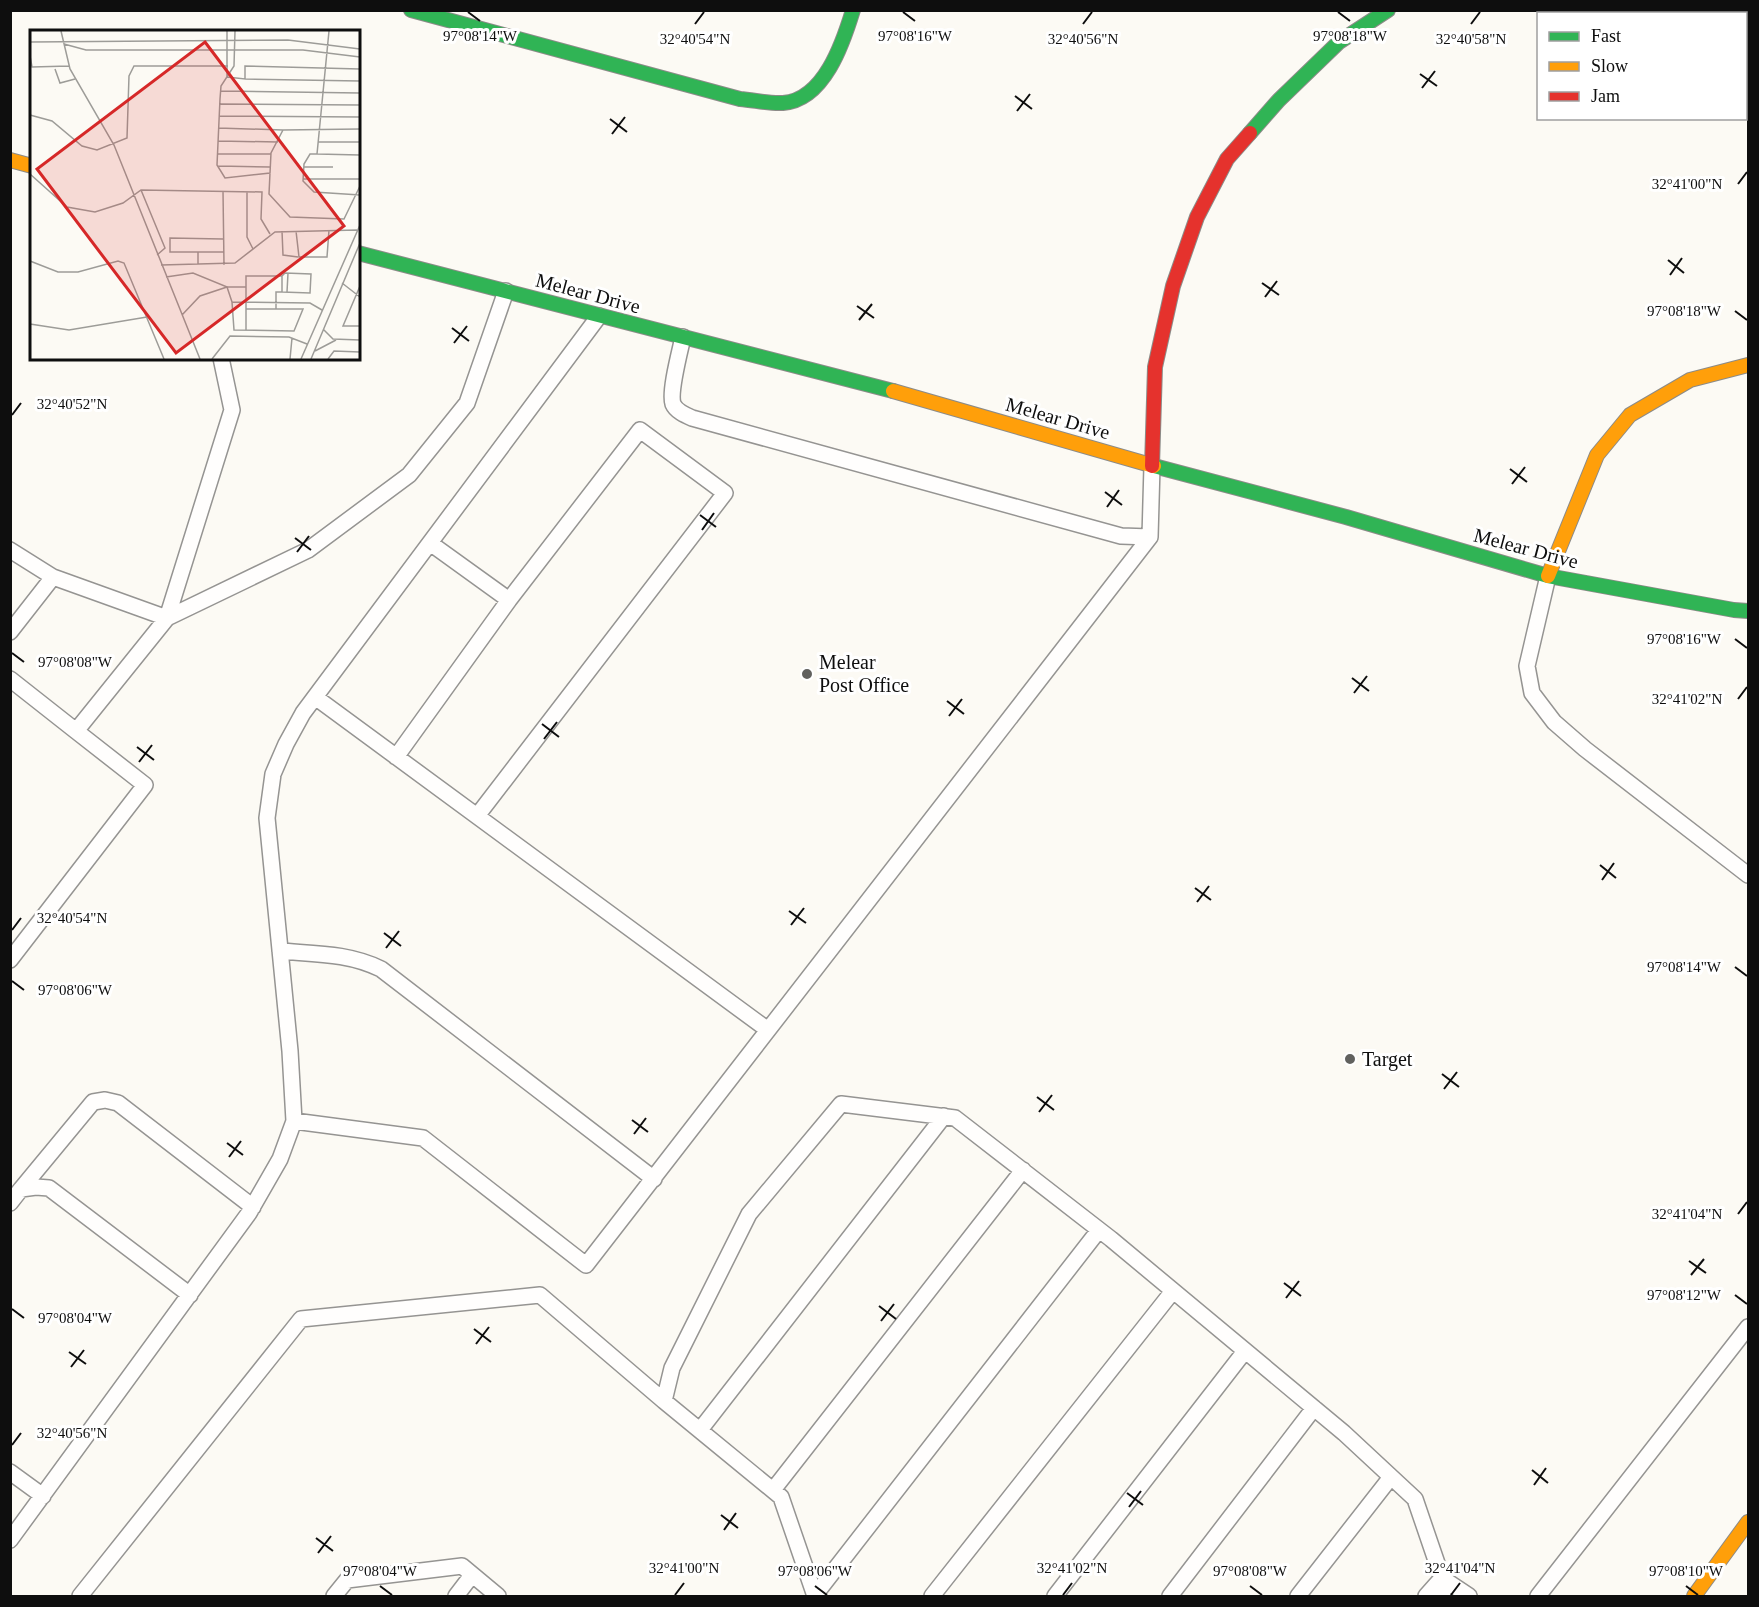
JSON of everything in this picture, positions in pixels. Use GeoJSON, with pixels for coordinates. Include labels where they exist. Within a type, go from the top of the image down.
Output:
{"type":"FeatureCollection","features":[{"type":"Feature","properties":{"kind":"street"},"geometry":{"type":"LineString","coordinates":[[411,10],[740,99],[784,103],[806,95],[826,75],[846,35],[853,10]]}},
{"type":"Feature","properties":{"kind":"street"},"geometry":{"type":"LineString","coordinates":[[1152,466],[1155,367],[1173,286],[1197,217],[1227,159],[1279,100],[1339,42],[1388,10]]}},
{"type":"Feature","properties":{"kind":"street"},"geometry":{"type":"LineString","coordinates":[[10,160],[30,165]]}},
{"type":"Feature","properties":{"kind":"street","name":"Melear Drive"},"geometry":{"type":"LineString","coordinates":[[360,254],[919,398],[1152,466],[1346,517],[1548,576],[1734,610],[1749,610]]}},
{"type":"Feature","properties":{"kind":"street"},"geometry":{"type":"LineString","coordinates":[[1548,576],[1597,455],[1630,415],[1690,380],[1749,364]]}},
{"type":"Feature","properties":{"kind":"street"},"geometry":{"type":"LineString","coordinates":[[1694,1596],[1749,1522]]}},
{"type":"Feature","properties":{"kind":"lane"},"geometry":{"type":"LineString","coordinates":[[10,550],[53,577],[167,618],[308,550],[409,475],[467,403],[506,291]]}},
{"type":"Feature","properties":{"kind":"lane"},"geometry":{"type":"LineString","coordinates":[[10,1540],[253,1207],[280,1159],[294,1121],[290,1051],[267,818],[273,774],[286,744],[303,713],[599,316]]}},
{"type":"Feature","properties":{"kind":"lane"},"geometry":{"type":"LineString","coordinates":[[682,337],[672,394],[674,405],[681,413],[692,418],[1120,536],[1150,537]]}},
{"type":"Feature","properties":{"kind":"lane"},"geometry":{"type":"LineString","coordinates":[[76,731],[167,618],[232,410],[221,360]]}},
{"type":"Feature","properties":{"kind":"lane"},"geometry":{"type":"LineString","coordinates":[[396,757],[509,600],[640,430],[725,493],[477,816]]}},
{"type":"Feature","properties":{"kind":"lane"},"geometry":{"type":"LineString","coordinates":[[294,1121],[423,1138],[586,1265],[1150,537],[1152,466]]}},
{"type":"Feature","properties":{"kind":"lane"},"geometry":{"type":"LineString","coordinates":[[430,543],[509,600]]}},
{"type":"Feature","properties":{"kind":"lane"},"geometry":{"type":"LineString","coordinates":[[1548,576],[1527,666],[1532,693],[1554,722],[1585,749],[1749,875]]}},
{"type":"Feature","properties":{"kind":"lane"},"geometry":{"type":"LineString","coordinates":[[10,632],[53,577]]}},
{"type":"Feature","properties":{"kind":"lane"},"geometry":{"type":"LineString","coordinates":[[10,679],[145,785],[10,960]]}},
{"type":"Feature","properties":{"kind":"lane"},"geometry":{"type":"LineString","coordinates":[[315,698],[768,1030]]}},
{"type":"Feature","properties":{"kind":"lane"},"geometry":{"type":"LineString","coordinates":[[280,951],[348,957],[381,969],[654,1179]]}},
{"type":"Feature","properties":{"kind":"lane"},"geometry":{"type":"LineString","coordinates":[[10,1203],[93,1102],[105,1100],[118,1103],[253,1207]]}},
{"type":"Feature","properties":{"kind":"lane"},"geometry":{"type":"LineString","coordinates":[[664,1401],[672,1368],[749,1214],[841,1104],[955,1118],[1173,1291],[1344,1433],[1415,1499],[1442,1578],[1443,1596]]}},
{"type":"Feature","properties":{"kind":"lane"},"geometry":{"type":"LineString","coordinates":[[700,1430],[944,1116]]}},
{"type":"Feature","properties":{"kind":"lane"},"geometry":{"type":"LineString","coordinates":[[773,1490],[1023,1170]]}},
{"type":"Feature","properties":{"kind":"lane"},"geometry":{"type":"LineString","coordinates":[[21,1189],[49,1188],[190,1294]]}},
{"type":"Feature","properties":{"kind":"lane"},"geometry":{"type":"LineString","coordinates":[[815,1596],[1099,1230]]}},
{"type":"Feature","properties":{"kind":"lane"},"geometry":{"type":"LineString","coordinates":[[932,1596],[1173,1291]]}},
{"type":"Feature","properties":{"kind":"lane"},"geometry":{"type":"LineString","coordinates":[[80,1596],[301,1319],[540,1295],[781,1497],[815,1596]]}},
{"type":"Feature","properties":{"kind":"lane"},"geometry":{"type":"LineString","coordinates":[[1538,1596],[1749,1327]]}},
{"type":"Feature","properties":{"kind":"lane"},"geometry":{"type":"LineString","coordinates":[[1055,1596],[1245,1351]]}},
{"type":"Feature","properties":{"kind":"lane"},"geometry":{"type":"LineString","coordinates":[[1170,1596],[1314,1408]]}},
{"type":"Feature","properties":{"kind":"lane"},"geometry":{"type":"LineString","coordinates":[[10,1472],[43,1497]]}},
{"type":"Feature","properties":{"kind":"lane"},"geometry":{"type":"LineString","coordinates":[[1298,1596],[1391,1477]]}},
{"type":"Feature","properties":{"kind":"lane"},"geometry":{"type":"LineString","coordinates":[[333,1596],[347,1580],[462,1566],[498,1596]]}},
{"type":"Feature","properties":{"kind":"lane"},"geometry":{"type":"LineString","coordinates":[[456,1596],[472,1575]]}},
{"type":"Feature","properties":{"kind":"lane"},"geometry":{"type":"LineString","coordinates":[[1426,1596],[1442,1578]]}},
{"type":"Feature","properties":{"kind":"lane"},"geometry":{"type":"LineString","coordinates":[[1442,1578],[1469,1596]]}},
{"type":"Feature","properties":{"kind":"traffic: fast"},"geometry":{"type":"LineString","coordinates":[[411,10],[740,99],[778,103],[797,99],[810,92],[821,81],[830,68],[844,38],[853,10]]}},
{"type":"Feature","properties":{"kind":"traffic: fast"},"geometry":{"type":"LineString","coordinates":[[1250,133],[1279,100],[1339,42],[1388,10]]}},
{"type":"Feature","properties":{"kind":"traffic: fast"},"geometry":{"type":"LineString","coordinates":[[360,254],[893,391]]}},
{"type":"Feature","properties":{"kind":"traffic: fast"},"geometry":{"type":"LineString","coordinates":[[1154,466],[1346,517],[1548,576],[1748,611]]}},
{"type":"Feature","properties":{"kind":"traffic: slow"},"geometry":{"type":"LineString","coordinates":[[10,160],[30,165]]}},
{"type":"Feature","properties":{"kind":"traffic: slow"},"geometry":{"type":"LineString","coordinates":[[1548,576],[1597,455],[1630,415],[1690,380],[1748,365]]}},
{"type":"Feature","properties":{"kind":"traffic: slow"},"geometry":{"type":"LineString","coordinates":[[893,391],[1154,466]]}},
{"type":"Feature","properties":{"kind":"traffic: slow"},"geometry":{"type":"LineString","coordinates":[[1694,1596],[1748,1522]]}},
{"type":"Feature","properties":{"kind":"traffic: jam"},"geometry":{"type":"LineString","coordinates":[[1152,466],[1155,367],[1173,286],[1197,217],[1227,159],[1250,133]]}},
{"type":"Feature","properties":{"kind":"place","name":"Melear Post Office"},"geometry":{"type":"Point","coordinates":[807,674]}},
{"type":"Feature","properties":{"kind":"place","name":"Target"},"geometry":{"type":"Point","coordinates":[1350,1059]}}]}
